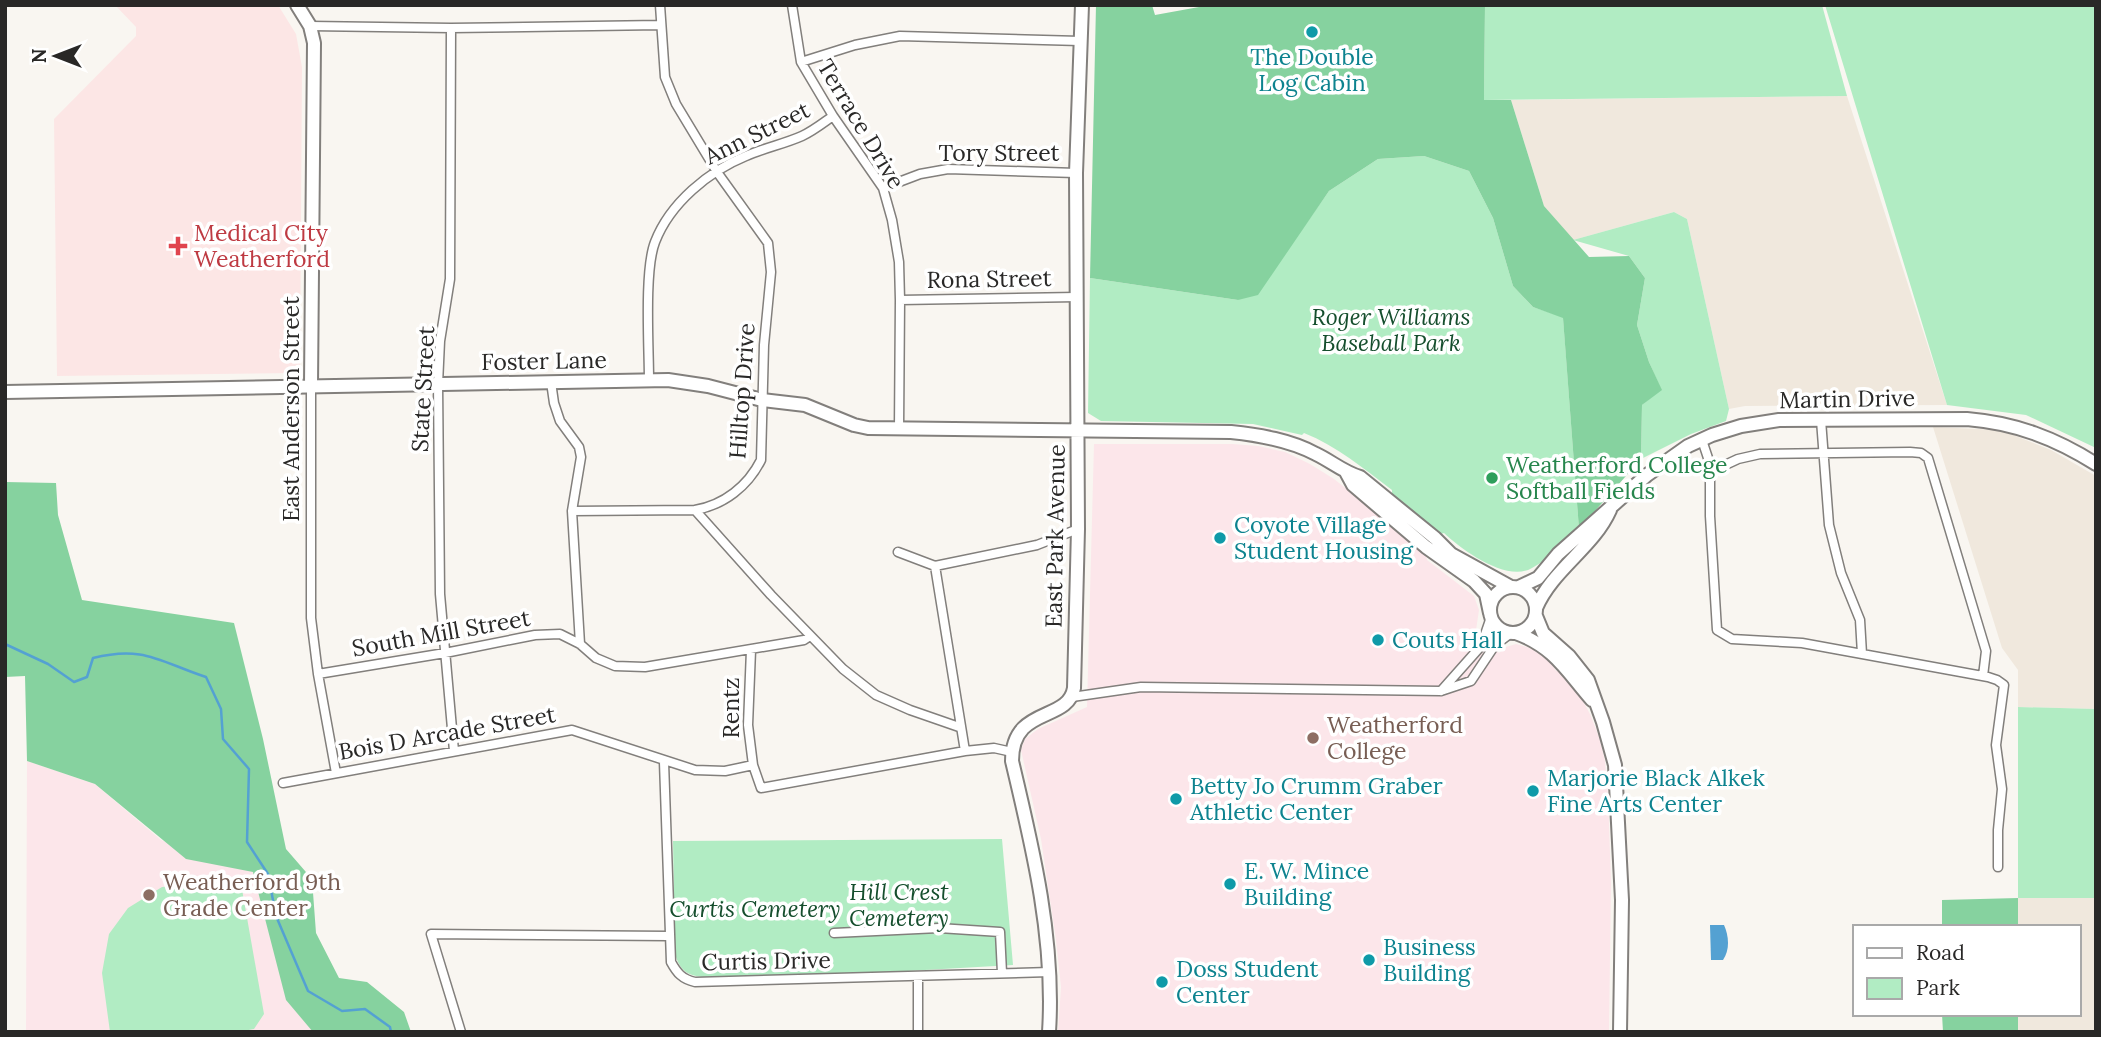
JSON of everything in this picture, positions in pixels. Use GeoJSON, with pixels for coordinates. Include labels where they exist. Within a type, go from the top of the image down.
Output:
{"type":"FeatureCollection","features":[{"type":"Feature","properties":{"kind":"street","name":"East Anderson Street"},"geometry":{"type":"LineString","coordinates":[[297,5],[310,26],[314,43],[311,618],[336,773]]}},
{"type":"Feature","properties":{"kind":"street","name":"Hilltop Drive"},"geometry":{"type":"LineString","coordinates":[[660,5],[665,77],[676,104],[717,172],[768,243],[771,272],[764,345],[761,460],[752,477],[718,505],[695,510]]}},
{"type":"Feature","properties":{"kind":"street","name":"Terrace Drive"},"geometry":{"type":"LineString","coordinates":[[792,5],[801,62],[833,116],[883,188],[894,230],[901,300],[900,429]]}},
{"type":"Feature","properties":{"kind":"street","name":"East Park Avenue"},"geometry":{"type":"LineString","coordinates":[[1072,697],[1078,529],[1076,173],[1082,5]]}},
{"type":"Feature","properties":{"kind":"street"},"geometry":{"type":"LineString","coordinates":[[310,26],[451,28],[660,25]]}},
{"type":"Feature","properties":{"kind":"street","name":"State Street"},"geometry":{"type":"LineString","coordinates":[[451,28],[450,279],[440,341],[438,384],[440,594],[454,751]]}},
{"type":"Feature","properties":{"kind":"street","name":"Ann Street"},"geometry":{"type":"LineString","coordinates":[[801,62],[855,45],[900,36],[1080,41]]}},
{"type":"Feature","properties":{"kind":"street","name":"Ann Street"},"geometry":{"type":"LineString","coordinates":[[649,380],[651,266],[654,243],[668,218],[691,190],[717,172],[744,156],[803,136],[833,116]]}},
{"type":"Feature","properties":{"kind":"street","name":"Tory Street"},"geometry":{"type":"LineString","coordinates":[[883,188],[920,174],[948,169],[1076,173]]}},
{"type":"Feature","properties":{"kind":"street","name":"Rona Street"},"geometry":{"type":"LineString","coordinates":[[901,300],[1077,297]]}},
{"type":"Feature","properties":{"kind":"street","name":"Foster Lane"},"geometry":{"type":"LineString","coordinates":[[5,391],[649,380],[689,382],[762,400],[804,405],[868,428],[1231,432],[1256,435],[1299,446],[1360,477],[1451,554],[1515,587]]}},
{"type":"Feature","properties":{"kind":"street"},"geometry":{"type":"LineString","coordinates":[[551,382],[560,421],[579,447],[581,457],[572,511],[580,644]]}},
{"type":"Feature","properties":{"kind":"street","name":"Martin Drive"},"geometry":{"type":"LineString","coordinates":[[1515,587],[1538,578],[1558,554],[1613,503],[1667,459],[1702,440],[1753,423],[1780,420],[1995,421],[2065,444],[2096,464]]}},
{"type":"Feature","properties":{"kind":"street"},"geometry":{"type":"LineString","coordinates":[[1821,420],[1829,525],[1842,573],[1860,620],[1861,654]]}},
{"type":"Feature","properties":{"kind":"street"},"geometry":{"type":"LineString","coordinates":[[1702,440],[1710,464],[1710,516],[1717,630],[1732,639],[1802,643],[1983,676],[2004,685],[1996,745],[2002,789],[1998,867]]}},
{"type":"Feature","properties":{"kind":"street"},"geometry":{"type":"LineString","coordinates":[[1710,472],[1738,459],[1760,454],[1910,452],[1921,453],[1928,458],[1986,651],[1983,676]]}},
{"type":"Feature","properties":{"kind":"street"},"geometry":{"type":"LineString","coordinates":[[1346,472],[1353,485],[1426,547],[1474,581],[1486,594],[1496,625],[1533,640],[1555,655],[1596,705]]}},
{"type":"Feature","properties":{"kind":"street","name":"Martin Drive"},"geometry":{"type":"LineString","coordinates":[[1536,612],[1548,584],[1604,523],[1613,503]]}},
{"type":"Feature","properties":{"kind":"street"},"geometry":{"type":"LineString","coordinates":[[572,511],[695,510],[843,669],[876,695],[959,727]]}},
{"type":"Feature","properties":{"kind":"street"},"geometry":{"type":"LineString","coordinates":[[898,552],[935,566],[1037,545],[1078,529]]}},
{"type":"Feature","properties":{"kind":"street"},"geometry":{"type":"LineString","coordinates":[[935,566],[965,751]]}},
{"type":"Feature","properties":{"kind":"street"},"geometry":{"type":"LineString","coordinates":[[1441,691],[1481,646],[1491,615],[1490,606],[1497,593],[1515,587],[1529,593],[1545,636],[1569,656],[1588,680],[1609,741],[1617,786],[1622,900],[1620,1032]]}},
{"type":"Feature","properties":{"kind":"street"},"geometry":{"type":"LineString","coordinates":[[1049,1032],[1050,972],[1034,849],[1012,761],[1018,732],[1072,697],[1141,687],[1441,691],[1471,681],[1495,645],[1513,633],[1526,630],[1536,612]]}},
{"type":"Feature","properties":{"kind":"street","name":"South Mill Street"},"geometry":{"type":"LineString","coordinates":[[318,674],[535,635],[560,634],[580,644],[596,658],[615,666],[645,667],[751,650],[804,640],[810,636]]}},
{"type":"Feature","properties":{"kind":"street","name":"Rentz"},"geometry":{"type":"LineString","coordinates":[[751,650],[748,725],[752,765]]}},
{"type":"Feature","properties":{"kind":"street","name":"Bois D Arcade Street"},"geometry":{"type":"LineString","coordinates":[[283,783],[572,730],[695,770],[725,771],[752,765]]}},
{"type":"Feature","properties":{"kind":"street"},"geometry":{"type":"LineString","coordinates":[[752,765],[761,788],[965,751],[994,748],[1012,751]]}},
{"type":"Feature","properties":{"kind":"street","name":"Curtis Drive"},"geometry":{"type":"LineString","coordinates":[[664,762],[671,962],[685,980],[695,982],[1050,972]]}},
{"type":"Feature","properties":{"kind":"street"},"geometry":{"type":"LineString","coordinates":[[834,933],[939,928],[1000,932],[1002,974]]}},
{"type":"Feature","properties":{"kind":"street"},"geometry":{"type":"LineString","coordinates":[[461,1032],[432,934],[669,936]]}},
{"type":"Feature","properties":{"kind":"street"},"geometry":{"type":"LineString","coordinates":[[918,975],[918,1032]]}},
{"type":"Feature","properties":{"kind":"shaded area","name":"Medical City Weatherford"},"geometry":{"type":"Polygon","coordinates":[[[115,5],[278,5],[296,34],[302,67],[300,373],[57,376],[54,119],[136,36],[136,27],[115,5]]]}},
{"type":"Feature","properties":{"kind":"shaded area"},"geometry":{"type":"Polygon","coordinates":[[[1847,96],[1947,405],[1745,406],[1729,409],[1687,219],[1674,212],[1573,240],[1544,206],[1511,100],[1847,96]]]}},
{"type":"Feature","properties":{"kind":"shaded area"},"geometry":{"type":"Polygon","coordinates":[[[1933,427],[2001,430],[2051,450],[2096,476],[2096,709],[2018,707],[2018,670],[2002,648],[1933,427]]]}},
{"type":"Feature","properties":{"kind":"shaded area","name":"Weatherford College"},"geometry":{"type":"Polygon","coordinates":[[[1094,444],[1258,446],[1285,452],[1310,464],[1334,479],[1425,551],[1427,560],[1474,596],[1479,610],[1475,637],[1489,643],[1499,653],[1516,644],[1527,647],[1550,661],[1556,671],[1559,670],[1579,694],[1590,714],[1605,761],[1611,883],[1609,1032],[1058,1032],[1061,987],[1056,940],[1041,839],[1021,750],[1025,739],[1038,729],[1087,707],[1094,444]]]}},
{"type":"Feature","properties":{"kind":"shaded area","name":"Weatherford 9th Grade Center"},"geometry":{"type":"Polygon","coordinates":[[[27,761],[95,784],[161,840],[253,872],[276,916],[392,1032],[26,1032],[27,761]]]}},
{"type":"Feature","properties":{"kind":"shaded area"},"geometry":{"type":"Polygon","coordinates":[[[2018,898],[2096,898],[2096,1032],[2018,1032],[2018,1016],[2080,1016],[2080,925],[2018,925],[2018,898]]]}},
{"type":"Feature","properties":{"kind":"green space"},"geometry":{"type":"Polygon","coordinates":[[[1096,5],[1152,5],[1155,15],[1210,5],[1485,5],[1484,100],[1511,100],[1544,206],[1589,257],[1629,256],[1645,278],[1637,325],[1662,390],[1642,405],[1641,459],[1579,529],[1563,318],[1533,307],[1513,286],[1493,218],[1469,171],[1424,156],[1378,159],[1329,191],[1258,295],[1238,300],[1090,278],[1096,5]]]}},
{"type":"Feature","properties":{"kind":"green space"},"geometry":{"type":"Polygon","coordinates":[[[1485,5],[1822,5],[1847,96],[1484,100],[1485,5]]]}},
{"type":"Feature","properties":{"kind":"green space"},"geometry":{"type":"Polygon","coordinates":[[[1825,5],[2094,5],[2096,448],[2026,415],[1947,405],[1825,5]]]}},
{"type":"Feature","properties":{"kind":"green space","name":"Roger Williams Baseball Park"},"geometry":{"type":"Polygon","coordinates":[[[1424,156],[1469,171],[1493,218],[1513,286],[1533,307],[1563,317],[1579,529],[1545,560],[1522,572],[1498,568],[1473,556],[1444,533],[1438,535],[1392,497],[1392,490],[1371,474],[1339,451],[1304,433],[1302,435],[1253,424],[1101,421],[1088,413],[1090,278],[1238,300],[1301,231],[1329,191],[1378,159],[1424,156]]]}},
{"type":"Feature","properties":{"kind":"green space"},"geometry":{"type":"Polygon","coordinates":[[[1674,212],[1687,219],[1729,409],[1726,421],[1691,434],[1641,459],[1642,405],[1661,389],[1637,325],[1645,278],[1629,256],[1573,240],[1674,212]]]}},
{"type":"Feature","properties":{"kind":"green space"},"geometry":{"type":"Polygon","coordinates":[[[5,482],[56,483],[58,515],[82,600],[234,623],[263,739],[286,849],[312,879],[316,933],[339,978],[367,982],[404,1012],[411,1032],[313,1032],[286,1000],[253,872],[186,859],[95,784],[27,761],[25,676],[5,677],[5,482]]]}},
{"type":"Feature","properties":{"kind":"green space"},"geometry":{"type":"Polygon","coordinates":[[[2018,707],[2096,709],[2096,898],[2018,898],[2018,707]]]}},
{"type":"Feature","properties":{"kind":"green space"},"geometry":{"type":"Polygon","coordinates":[[[1002,839],[1013,965],[837,975],[702,977],[684,971],[675,954],[673,841],[1002,839]]]}},
{"type":"Feature","properties":{"kind":"green space"},"geometry":{"type":"Polygon","coordinates":[[[240,878],[264,1014],[254,1029],[238,1032],[110,1032],[102,973],[109,934],[128,908],[162,887],[240,878]]]}},
{"type":"Feature","properties":{"kind":"green space"},"geometry":{"type":"Polygon","coordinates":[[[2018,898],[2018,925],[1942,925],[1942,900],[2018,898]]]}},
{"type":"Feature","properties":{"kind":"green space"},"geometry":{"type":"Polygon","coordinates":[[[1942,1016],[2018,1016],[2018,1032],[1943,1032],[1942,1016]]]}},
{"type":"Feature","properties":{"kind":"water"},"geometry":{"type":"Polygon","coordinates":[[[1710,925],[1724,925],[1726,929],[1728,947],[1723,960],[1711,960],[1710,925]]]}},
{"type":"Feature","properties":{"kind":"waterway"},"geometry":{"type":"LineString","coordinates":[[5,644],[48,664],[74,682],[87,677],[93,658],[126,653],[151,657],[206,677],[221,709],[223,739],[249,769],[247,842],[268,874],[276,916],[308,991],[342,1011],[365,1009],[390,1027],[391,1032]]}},
{"type":"Feature","properties":{"kind":"place","name":"The Double Log Cabin"},"geometry":{"type":"Point","coordinates":[1312,32]}},
{"type":"Feature","properties":{"kind":"place","name":"Medical City Weatherford"},"geometry":{"type":"Point","coordinates":[178,246]}},
{"type":"Feature","properties":{"kind":"place","name":"Weatherford College Softball Fields"},"geometry":{"type":"Point","coordinates":[1492,478]}},
{"type":"Feature","properties":{"kind":"place","name":"Coyote Village Student Housing"},"geometry":{"type":"Point","coordinates":[1220,538]}},
{"type":"Feature","properties":{"kind":"place","name":"Couts Hall"},"geometry":{"type":"Point","coordinates":[1378,640]}},
{"type":"Feature","properties":{"kind":"place","name":"Weatherford College"},"geometry":{"type":"Point","coordinates":[1313,738]}},
{"type":"Feature","properties":{"kind":"place","name":"Marjorie Black Alkek Fine Arts Center"},"geometry":{"type":"Point","coordinates":[1533,791]}},
{"type":"Feature","properties":{"kind":"place","name":"Betty Jo Crumm Graber Athletic Center"},"geometry":{"type":"Point","coordinates":[1176,799]}},
{"type":"Feature","properties":{"kind":"place","name":"E. W. Mince Building"},"geometry":{"type":"Point","coordinates":[1230,884]}},
{"type":"Feature","properties":{"kind":"place","name":"Weatherford 9th Grade Center"},"geometry":{"type":"Point","coordinates":[149,895]}},
{"type":"Feature","properties":{"kind":"place","name":"Business Building"},"geometry":{"type":"Point","coordinates":[1369,960]}},
{"type":"Feature","properties":{"kind":"place","name":"Doss Student Center"},"geometry":{"type":"Point","coordinates":[1162,982]}},
{"type":"Feature","properties":{"kind":"park label","name":"Hill Crest Cemetery"},"geometry":{"type":"Point","coordinates":[899,905]}},
{"type":"Feature","properties":{"kind":"park label","name":"Curtis Cemetery"},"geometry":{"type":"Point","coordinates":[755,909]}}]}
